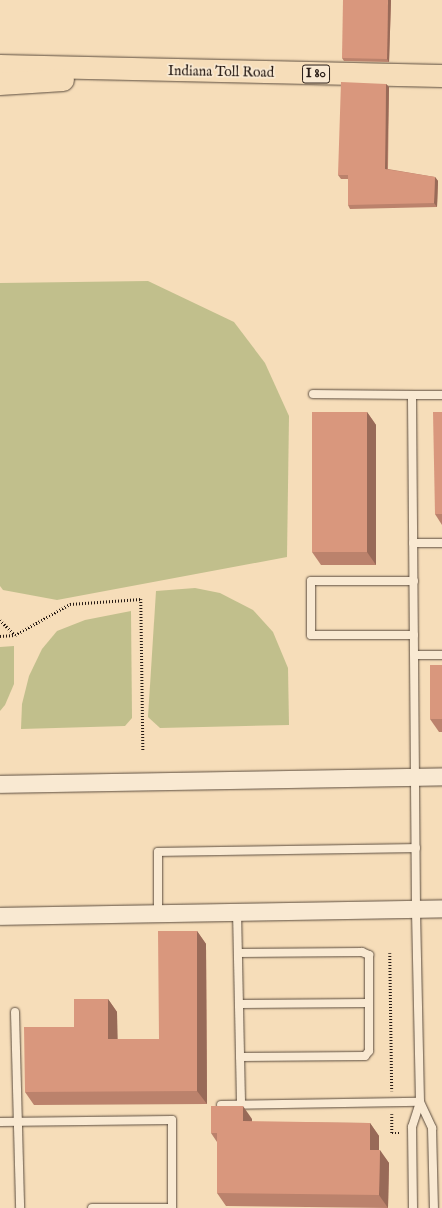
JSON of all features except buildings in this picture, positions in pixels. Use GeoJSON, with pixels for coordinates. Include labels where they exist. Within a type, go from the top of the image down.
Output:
{"type":"FeatureCollection","features":[{"type":"Feature","properties":{"kind":"highway","name":"Indiana Toll Road"},"geometry":{"type":"LineString","coordinates":[[0,66],[442,76]]}},
{"type":"Feature","properties":{"kind":"highway"},"geometry":{"type":"LineString","coordinates":[[0,84],[190,71]]}},
{"type":"Feature","properties":{"kind":"street"},"geometry":{"type":"LineString","coordinates":[[0,784],[442,776]]}},
{"type":"Feature","properties":{"kind":"street"},"geometry":{"type":"LineString","coordinates":[[0,916],[442,908]]}},
{"type":"Feature","properties":{"kind":"lane"},"geometry":{"type":"LineString","coordinates":[[313,394],[442,395]]}},
{"type":"Feature","properties":{"kind":"lane"},"geometry":{"type":"LineString","coordinates":[[412,395],[416,908],[420,1102],[412,1127],[413,1208]]}},
{"type":"Feature","properties":{"kind":"lane"},"geometry":{"type":"LineString","coordinates":[[413,543],[442,543]]}},
{"type":"Feature","properties":{"kind":"lane"},"geometry":{"type":"LineString","coordinates":[[414,581],[311,581],[311,635],[414,635]]}},
{"type":"Feature","properties":{"kind":"lane"},"geometry":{"type":"LineString","coordinates":[[415,655],[442,655]]}},
{"type":"Feature","properties":{"kind":"lane"},"geometry":{"type":"LineString","coordinates":[[158,913],[158,852],[416,848]]}},
{"type":"Feature","properties":{"kind":"lane"},"geometry":{"type":"LineString","coordinates":[[237,911],[241,1105]]}},
{"type":"Feature","properties":{"kind":"lane"},"geometry":{"type":"LineString","coordinates":[[238,953],[362,952],[369,956],[369,1051],[365,1056],[240,1057]]}},
{"type":"Feature","properties":{"kind":"lane"},"geometry":{"type":"LineString","coordinates":[[239,1004],[369,1002]]}},
{"type":"Feature","properties":{"kind":"lane"},"geometry":{"type":"LineString","coordinates":[[15,1012],[20,1208]]}},
{"type":"Feature","properties":{"kind":"lane"},"geometry":{"type":"LineString","coordinates":[[221,1105],[420,1102]]}},
{"type":"Feature","properties":{"kind":"lane"},"geometry":{"type":"LineString","coordinates":[[420,1102],[432,1128],[434,1208]]}},
{"type":"Feature","properties":{"kind":"lane"},"geometry":{"type":"LineString","coordinates":[[0,1122],[172,1120],[172,1208],[92,1208]]}},
{"type":"Feature","properties":{"kind":"path"},"geometry":{"type":"LineString","coordinates":[[0,636],[15,635],[70,604],[141,599],[142,750]]}},
{"type":"Feature","properties":{"kind":"path"},"geometry":{"type":"LineString","coordinates":[[0,620],[15,635]]}},
{"type":"Feature","properties":{"kind":"path"},"geometry":{"type":"LineString","coordinates":[[390,953],[392,1133],[412,1134]]}},
{"type":"Feature","properties":{"kind":"shaded area"},"geometry":{"type":"Polygon","coordinates":[[[148,281],[234,322],[265,363],[289,416],[287,557],[57,600],[3,590],[0,586],[0,283],[148,281]]]}},
{"type":"Feature","properties":{"kind":"shaded area"},"geometry":{"type":"Polygon","coordinates":[[[195,588],[220,593],[253,610],[273,632],[288,668],[289,725],[160,728],[148,717],[156,591],[195,588]]]}},
{"type":"Feature","properties":{"kind":"shaded area"},"geometry":{"type":"Polygon","coordinates":[[[131,611],[132,718],[125,726],[21,729],[22,704],[29,676],[42,649],[57,631],[85,620],[131,611]]]}},
{"type":"Feature","properties":{"kind":"shaded area"},"geometry":{"type":"Polygon","coordinates":[[[14,646],[14,684],[5,705],[0,711],[0,647],[14,646]]]}}]}
